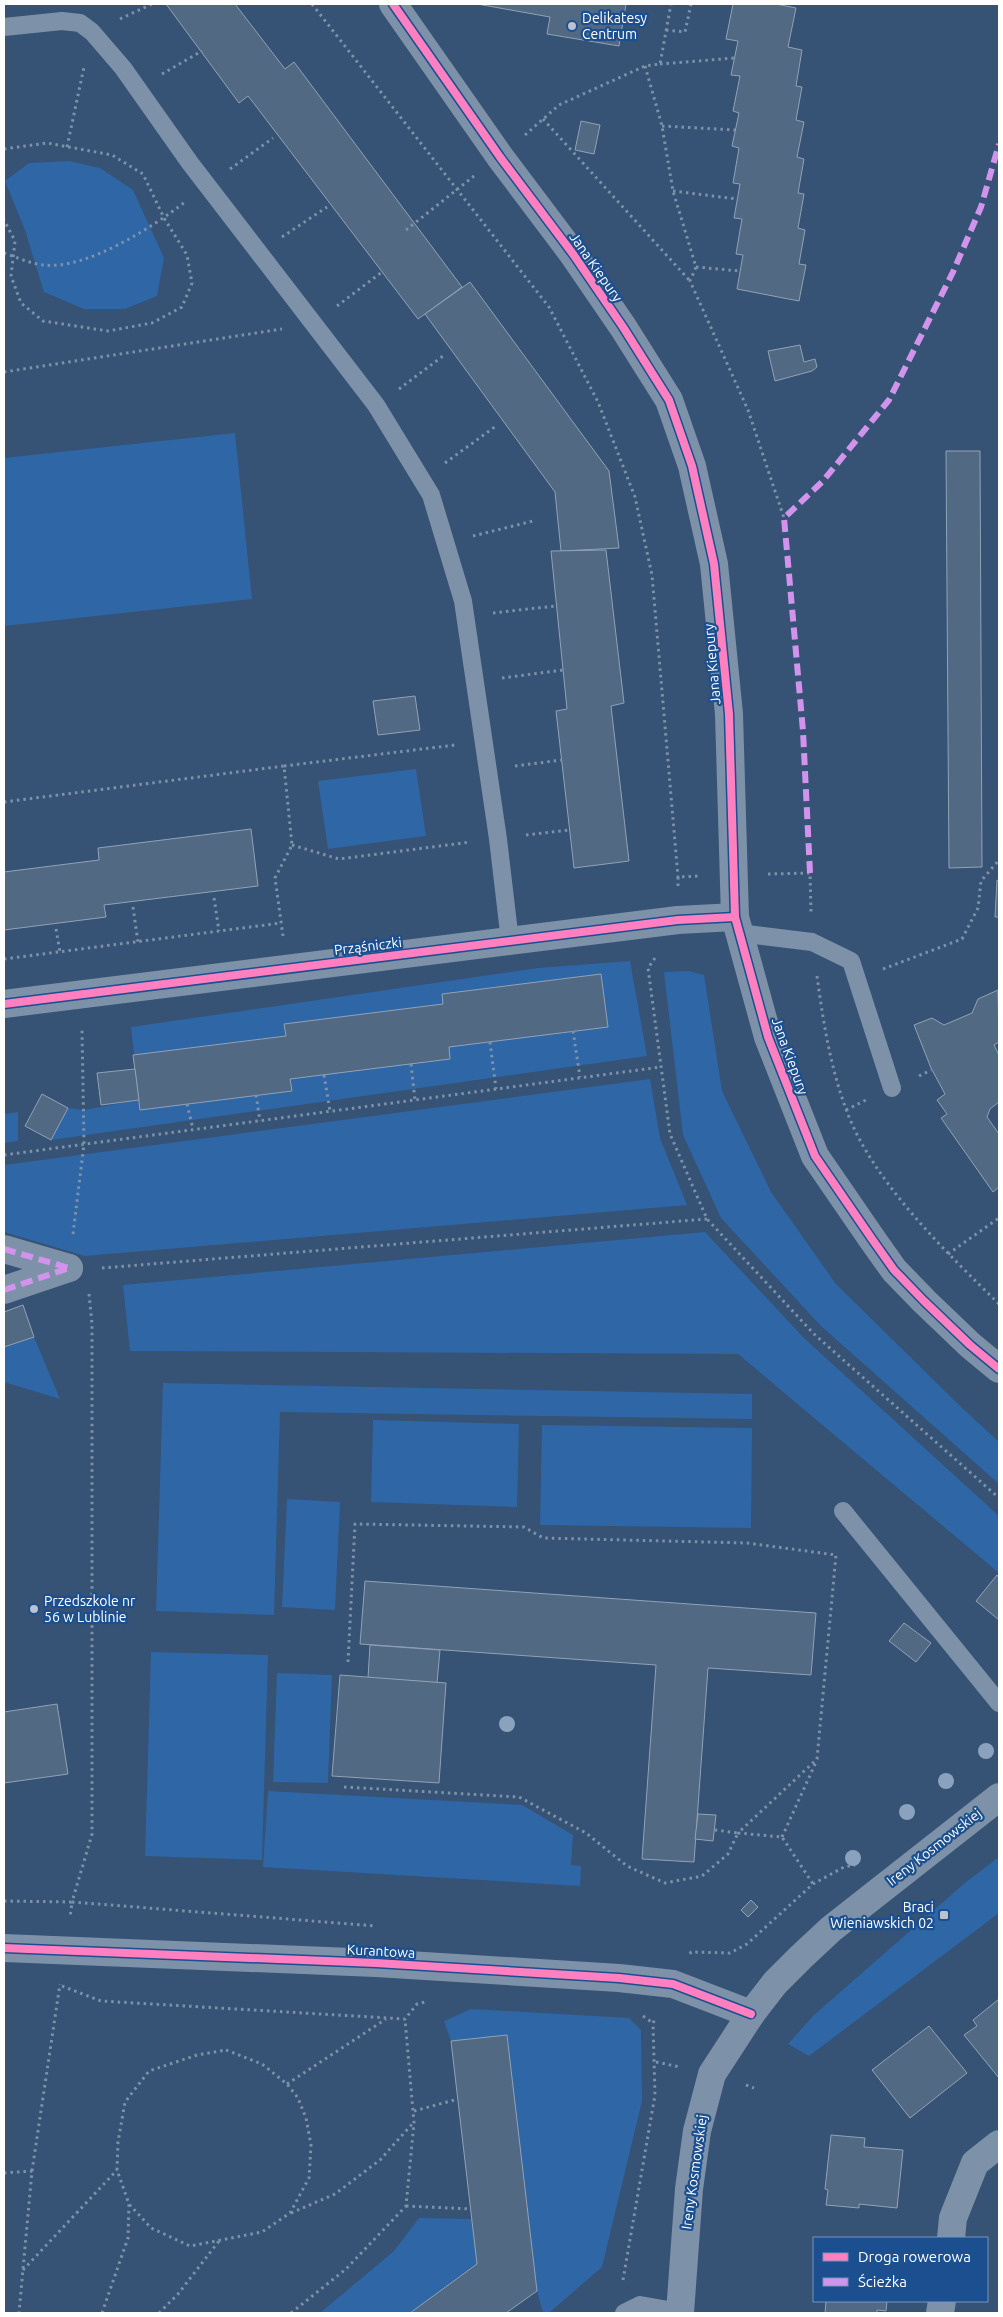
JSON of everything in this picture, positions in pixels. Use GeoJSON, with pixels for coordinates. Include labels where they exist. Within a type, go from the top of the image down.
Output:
{"type":"FeatureCollection","features":[{"type":"Feature","properties":{"kind":"street","name":"Jana Kiepury"},"geometry":{"type":"LineString","coordinates":[[393,4],[500,157],[573,254],[623,326],[669,400],[692,466],[714,564],[729,714],[737,925],[768,1037],[815,1156],[894,1270],[970,1345],[999,1369]]}},
{"type":"Feature","properties":{"kind":"street","name":"Prząśniczki"},"geometry":{"type":"LineString","coordinates":[[4,1004],[678,920],[737,925]]}},
{"type":"Feature","properties":{"kind":"street"},"geometry":{"type":"LineString","coordinates":[[4,1248],[77,1269]]}},
{"type":"Feature","properties":{"kind":"street"},"geometry":{"type":"LineString","coordinates":[[4,1290],[77,1269]]}},
{"type":"Feature","properties":{"kind":"street","name":"Jana Kiepury"},"geometry":{"type":"LineString","coordinates":[[970,1345],[999,1381]]}},
{"type":"Feature","properties":{"kind":"street","name":"Ireny Kosmowskiej"},"geometry":{"type":"LineString","coordinates":[[680,2313],[689,2189],[697,2130],[712,2074],[751,2014],[775,1983],[831,1929],[999,1796]]}},
{"type":"Feature","properties":{"kind":"street","name":"Kurantowa"},"geometry":{"type":"LineString","coordinates":[[4,1948],[514,1970],[673,1984],[751,2014]]}},
{"type":"Feature","properties":{"kind":"street"},"geometry":{"type":"LineString","coordinates":[[951,2237],[953,2218],[975,2162],[999,2144]]}},
{"type":"Feature","properties":{"kind":"lane"},"geometry":{"type":"LineString","coordinates":[[4,27],[62,21],[80,23],[92,32],[138,89],[207,186],[312,325],[376,405],[431,495],[465,616],[498,839],[510,942]]}},
{"type":"Feature","properties":{"kind":"lane"},"geometry":{"type":"LineString","coordinates":[[737,925],[812,942],[851,961],[892,1088]]}},
{"type":"Feature","properties":{"kind":"lane"},"geometry":{"type":"LineString","coordinates":[[843,1511],[999,1703]]}},
{"type":"Feature","properties":{"kind":"lane"},"geometry":{"type":"LineString","coordinates":[[624,2313],[640,2305],[680,2313]]}},
{"type":"Feature","properties":{"kind":"path"},"geometry":{"type":"LineString","coordinates":[[312,4],[549,307],[598,402],[635,497],[652,575],[678,877],[678,920],[666,944],[648,968],[670,1134],[707,1219],[814,1334],[999,1498]]}},
{"type":"Feature","properties":{"kind":"path"},"geometry":{"type":"LineString","coordinates":[[660,64],[671,4]]}},
{"type":"Feature","properties":{"kind":"path"},"geometry":{"type":"LineString","coordinates":[[666,30],[685,32],[691,4]]}},
{"type":"Feature","properties":{"kind":"path"},"geometry":{"type":"LineString","coordinates":[[138,89],[202,51]]}},
{"type":"Feature","properties":{"kind":"path"},"geometry":{"type":"LineString","coordinates":[[406,230],[500,157],[558,105],[645,66],[734,58]]}},
{"type":"Feature","properties":{"kind":"path"},"geometry":{"type":"LineString","coordinates":[[645,66],[662,126],[673,191],[696,268],[690,281]]}},
{"type":"Feature","properties":{"kind":"path"},"geometry":{"type":"LineString","coordinates":[[542,119],[690,281],[748,410],[784,518]]}},
{"type":"Feature","properties":{"kind":"path"},"geometry":{"type":"LineString","coordinates":[[662,126],[735,130]]}},
{"type":"Feature","properties":{"kind":"path"},"geometry":{"type":"LineString","coordinates":[[4,253],[44,265],[68,264],[106,250],[164,218],[273,138]]}},
{"type":"Feature","properties":{"kind":"path"},"geometry":{"type":"LineString","coordinates":[[4,149],[47,143],[112,155],[143,174],[164,218],[187,255],[192,283],[182,307],[152,323],[108,331],[43,321],[21,303],[10,276],[16,241],[4,220]]}},
{"type":"Feature","properties":{"kind":"path"},"geometry":{"type":"LineString","coordinates":[[673,191],[737,199]]}},
{"type":"Feature","properties":{"kind":"path"},"geometry":{"type":"LineString","coordinates":[[258,253],[327,207]]}},
{"type":"Feature","properties":{"kind":"path"},"geometry":{"type":"LineString","coordinates":[[696,268],[740,271]]}},
{"type":"Feature","properties":{"kind":"path"},"geometry":{"type":"LineString","coordinates":[[4,372],[312,325],[382,272]]}},
{"type":"Feature","properties":{"kind":"path"},"geometry":{"type":"LineString","coordinates":[[376,405],[444,356]]}},
{"type":"Feature","properties":{"kind":"path"},"geometry":{"type":"LineString","coordinates":[[422,480],[496,426]]}},
{"type":"Feature","properties":{"kind":"path"},"geometry":{"type":"LineString","coordinates":[[445,543],[533,521]]}},
{"type":"Feature","properties":{"kind":"path"},"geometry":{"type":"LineString","coordinates":[[465,616],[555,606]]}},
{"type":"Feature","properties":{"kind":"path"},"geometry":{"type":"LineString","coordinates":[[474,681],[563,670]]}},
{"type":"Feature","properties":{"kind":"path"},"geometry":{"type":"LineString","coordinates":[[4,802],[484,741]]}},
{"type":"Feature","properties":{"kind":"path"},"geometry":{"type":"LineString","coordinates":[[487,769],[562,760]]}},
{"type":"Feature","properties":{"kind":"path"},"geometry":{"type":"LineString","coordinates":[[284,766],[292,845],[276,878],[287,969]]}},
{"type":"Feature","properties":{"kind":"path"},"geometry":{"type":"LineString","coordinates":[[292,845],[339,858],[569,830]]}},
{"type":"Feature","properties":{"kind":"path"},"geometry":{"type":"LineString","coordinates":[[898,963],[962,939],[978,908],[981,881],[999,860]]}},
{"type":"Feature","properties":{"kind":"path"},"geometry":{"type":"LineString","coordinates":[[678,877],[810,873]]}},
{"type":"Feature","properties":{"kind":"path"},"geometry":{"type":"LineString","coordinates":[[214,898],[219,931]]}},
{"type":"Feature","properties":{"kind":"path"},"geometry":{"type":"LineString","coordinates":[[133,907],[138,942]]}},
{"type":"Feature","properties":{"kind":"path"},"geometry":{"type":"LineString","coordinates":[[4,959],[281,923]]}},
{"type":"Feature","properties":{"kind":"path"},"geometry":{"type":"LineString","coordinates":[[56,928],[60,952]]}},
{"type":"Feature","properties":{"kind":"path"},"geometry":{"type":"LineString","coordinates":[[19,2313],[32,2171],[72,1902],[92,1834],[92,1324],[77,1269],[84,1144],[81,994]]}},
{"type":"Feature","properties":{"kind":"path"},"geometry":{"type":"LineString","coordinates":[[573,1032],[580,1078]]}},
{"type":"Feature","properties":{"kind":"path"},"geometry":{"type":"LineString","coordinates":[[490,1042],[496,1089]]}},
{"type":"Feature","properties":{"kind":"path"},"geometry":{"type":"LineString","coordinates":[[411,1064],[415,1100]]}},
{"type":"Feature","properties":{"kind":"path"},"geometry":{"type":"LineString","coordinates":[[4,1155],[661,1067]]}},
{"type":"Feature","properties":{"kind":"path"},"geometry":{"type":"LineString","coordinates":[[324,1075],[330,1111]]}},
{"type":"Feature","properties":{"kind":"path"},"geometry":{"type":"LineString","coordinates":[[256,1095],[260,1120]]}},
{"type":"Feature","properties":{"kind":"path"},"geometry":{"type":"LineString","coordinates":[[187,1104],[193,1130]]}},
{"type":"Feature","properties":{"kind":"path"},"geometry":{"type":"LineString","coordinates":[[948,1254],[999,1218]]}},
{"type":"Feature","properties":{"kind":"path"},"geometry":{"type":"LineString","coordinates":[[77,1269],[707,1219]]}},
{"type":"Feature","properties":{"kind":"path"},"geometry":{"type":"LineString","coordinates":[[348,1662],[355,1524],[524,1528],[543,1538],[747,1543],[836,1555],[817,1759],[782,1837]]}},
{"type":"Feature","properties":{"kind":"path"},"geometry":{"type":"LineString","coordinates":[[344,1787],[519,1796],[586,1833],[627,1866],[665,1883],[702,1876],[728,1854],[738,1833],[817,1759]]}},
{"type":"Feature","properties":{"kind":"path"},"geometry":{"type":"LineString","coordinates":[[715,1830],[782,1837]]}},
{"type":"Feature","properties":{"kind":"path"},"geometry":{"type":"LineString","coordinates":[[782,1837],[813,1884]]}},
{"type":"Feature","properties":{"kind":"path"},"geometry":{"type":"LineString","coordinates":[[681,1951],[730,1953],[747,1944],[813,1884],[844,1867],[861,1864]]}},
{"type":"Feature","properties":{"kind":"path"},"geometry":{"type":"LineString","coordinates":[[4,1901],[72,1902],[386,1927]]}},
{"type":"Feature","properties":{"kind":"path"},"geometry":{"type":"LineString","coordinates":[[625,2274],[655,2094],[652,2023],[691,1952]]}},
{"type":"Feature","properties":{"kind":"path"},"geometry":{"type":"LineString","coordinates":[[50,1982],[101,2001],[405,2019]]}},
{"type":"Feature","properties":{"kind":"path"},"geometry":{"type":"LineString","coordinates":[[291,2313],[346,2269],[406,2206],[414,2111],[405,2019],[417,2004],[426,2001]]}},
{"type":"Feature","properties":{"kind":"path"},"geometry":{"type":"LineString","coordinates":[[638,2012],[652,2023]]}},
{"type":"Feature","properties":{"kind":"path"},"geometry":{"type":"LineString","coordinates":[[287,2084],[386,2018]]}},
{"type":"Feature","properties":{"kind":"path"},"geometry":{"type":"LineString","coordinates":[[102,2313],[128,2238],[129,2204],[117,2170],[118,2142],[126,2102],[149,2071],[198,2055],[226,2050],[262,2064],[287,2084],[298,2098],[311,2144],[309,2178],[290,2213]]}},
{"type":"Feature","properties":{"kind":"path"},"geometry":{"type":"LineString","coordinates":[[414,2111],[458,2099]]}},
{"type":"Feature","properties":{"kind":"path"},"geometry":{"type":"LineString","coordinates":[[129,2204],[151,2228],[190,2246],[262,2232],[290,2213],[335,2194],[380,2160],[414,2123]]}},
{"type":"Feature","properties":{"kind":"path"},"geometry":{"type":"LineString","coordinates":[[23,2270],[117,2170]]}},
{"type":"Feature","properties":{"kind":"path"},"geometry":{"type":"LineString","coordinates":[[4,2173],[32,2171]]}},
{"type":"Feature","properties":{"kind":"path"},"geometry":{"type":"LineString","coordinates":[[406,2206],[471,2209]]}},
{"type":"Feature","properties":{"kind":"path"},"geometry":{"type":"LineString","coordinates":[[159,2313],[178,2294],[219,2241]]}},
{"type":"Feature","properties":{"kind":"shaded area"},"geometry":{"type":"Polygon","coordinates":[[[69,161],[100,168],[133,190],[164,258],[157,296],[125,309],[84,309],[44,292],[25,230],[5,181],[29,163],[69,161]]]}},
{"type":"Feature","properties":{"kind":"shaded area"},"geometry":{"type":"Polygon","coordinates":[[[235,433],[252,599],[4,626],[4,458],[235,433]]]}},
{"type":"Feature","properties":{"kind":"shaded area"},"geometry":{"type":"Polygon","coordinates":[[[416,769],[426,836],[328,849],[318,781],[416,769]]]}},
{"type":"Feature","properties":{"kind":"shaded area"},"geometry":{"type":"Polygon","coordinates":[[[630,961],[647,1056],[51,1140],[68,1108],[83,1110],[139,1100],[131,1027],[538,968],[630,961]]]}},
{"type":"Feature","properties":{"kind":"shaded area"},"geometry":{"type":"Polygon","coordinates":[[[689,971],[704,975],[722,1091],[771,1192],[836,1284],[999,1442],[999,1484],[821,1326],[721,1218],[683,1135],[664,972],[689,971]]]}},
{"type":"Feature","properties":{"kind":"shaded area"},"geometry":{"type":"Polygon","coordinates":[[[650,1079],[660,1138],[687,1205],[85,1256],[4,1232],[4,1165],[650,1079]]]}},
{"type":"Feature","properties":{"kind":"shaded area"},"geometry":{"type":"Polygon","coordinates":[[[18,1112],[18,1141],[4,1143],[4,1114],[18,1112]]]}},
{"type":"Feature","properties":{"kind":"shaded area"},"geometry":{"type":"Polygon","coordinates":[[[705,1232],[804,1338],[999,1516],[999,1573],[738,1354],[130,1351],[123,1285],[705,1232]]]}},
{"type":"Feature","properties":{"kind":"shaded area"},"geometry":{"type":"Polygon","coordinates":[[[34,1337],[60,1399],[4,1382],[4,1347],[34,1337]]]}},
{"type":"Feature","properties":{"kind":"shaded area"},"geometry":{"type":"Polygon","coordinates":[[[163,1383],[752,1394],[752,1419],[280,1412],[274,1615],[156,1611],[163,1383]]]}},
{"type":"Feature","properties":{"kind":"shaded area"},"geometry":{"type":"Polygon","coordinates":[[[373,1420],[519,1424],[517,1507],[371,1502],[373,1420]]]}},
{"type":"Feature","properties":{"kind":"shaded area"},"geometry":{"type":"Polygon","coordinates":[[[542,1425],[752,1428],[751,1528],[540,1525],[542,1425]]]}},
{"type":"Feature","properties":{"kind":"shaded area"},"geometry":{"type":"Polygon","coordinates":[[[287,1499],[340,1502],[335,1610],[282,1607],[287,1499]]]}},
{"type":"Feature","properties":{"kind":"shaded area"},"geometry":{"type":"Polygon","coordinates":[[[151,1652],[268,1655],[262,1860],[145,1856],[151,1652]]]}},
{"type":"Feature","properties":{"kind":"shaded area"},"geometry":{"type":"Polygon","coordinates":[[[277,1673],[332,1675],[328,1783],[273,1782],[277,1673]]]}},
{"type":"Feature","properties":{"kind":"shaded area"},"geometry":{"type":"Polygon","coordinates":[[[268,1791],[522,1805],[573,1835],[571,1865],[581,1866],[580,1886],[263,1867],[268,1791]]]}},
{"type":"Feature","properties":{"kind":"shaded area"},"geometry":{"type":"Polygon","coordinates":[[[999,1857],[999,1913],[809,2056],[788,2044],[814,2015],[966,1882],[999,1857]]]}},
{"type":"Feature","properties":{"kind":"shaded area"},"geometry":{"type":"Polygon","coordinates":[[[471,2009],[629,2018],[641,2030],[642,2101],[602,2267],[549,2313],[543,2313],[537,2291],[506,2035],[451,2041],[444,2021],[471,2009]]]}},
{"type":"Feature","properties":{"kind":"shaded area"},"geometry":{"type":"Polygon","coordinates":[[[419,2218],[472,2219],[477,2264],[410,2313],[320,2313],[394,2251],[419,2218]]]}},
{"type":"Feature","properties":{"kind":"building"},"geometry":{"type":"Polygon","coordinates":[[[166,4],[235,4],[285,69],[294,62],[462,287],[418,319],[248,96],[239,103],[166,4]]]}},
{"type":"Feature","properties":{"kind":"building"},"geometry":{"type":"Polygon","coordinates":[[[477,4],[626,4],[619,46],[547,34],[550,17],[477,4]]]}},
{"type":"Feature","properties":{"kind":"building"},"geometry":{"type":"Polygon","coordinates":[[[733,4],[776,4],[796,8],[788,47],[802,50],[796,86],[802,87],[796,120],[804,122],[797,157],[804,159],[798,193],[804,194],[798,228],[805,230],[799,264],[806,265],[799,301],[737,289],[743,255],[736,254],[742,219],[734,218],[740,184],[733,183],[739,148],[732,146],[739,113],[733,111],[740,76],[731,75],[738,41],[726,39],[733,4]]]}},
{"type":"Feature","properties":{"kind":"building"},"geometry":{"type":"Polygon","coordinates":[[[581,121],[600,125],[594,154],[575,150],[581,121]]]}},
{"type":"Feature","properties":{"kind":"building"},"geometry":{"type":"Polygon","coordinates":[[[470,282],[609,471],[619,548],[561,551],[555,492],[425,314],[470,282]]]}},
{"type":"Feature","properties":{"kind":"building"},"geometry":{"type":"Polygon","coordinates":[[[800,345],[804,362],[815,359],[817,367],[812,371],[775,381],[768,351],[800,345]]]}},
{"type":"Feature","properties":{"kind":"building"},"geometry":{"type":"Polygon","coordinates":[[[946,451],[980,451],[982,867],[949,868],[946,451]]]}},
{"type":"Feature","properties":{"kind":"building"},"geometry":{"type":"Polygon","coordinates":[[[606,550],[624,703],[611,706],[629,861],[574,868],[556,711],[567,709],[551,551],[606,550]]]}},
{"type":"Feature","properties":{"kind":"building"},"geometry":{"type":"Polygon","coordinates":[[[415,696],[420,730],[378,735],[373,701],[415,696]]]}},
{"type":"Feature","properties":{"kind":"building"},"geometry":{"type":"Polygon","coordinates":[[[251,829],[258,886],[104,905],[106,917],[4,930],[4,872],[99,860],[98,848],[251,829]]]}},
{"type":"Feature","properties":{"kind":"building"},"geometry":{"type":"Polygon","coordinates":[[[997,880],[999,881],[999,917],[995,917],[997,880]]]}},
{"type":"Feature","properties":{"kind":"building"},"geometry":{"type":"Polygon","coordinates":[[[601,974],[608,1027],[449,1047],[450,1059],[290,1079],[292,1091],[140,1110],[133,1055],[286,1036],[284,1024],[443,1004],[442,994],[601,974]]]}},
{"type":"Feature","properties":{"kind":"building"},"geometry":{"type":"Polygon","coordinates":[[[998,990],[999,1042],[994,1045],[999,1055],[999,1102],[990,1109],[987,1117],[999,1134],[999,1187],[993,1192],[941,1118],[947,1114],[937,1100],[945,1094],[931,1068],[914,1025],[932,1018],[944,1025],[972,1013],[978,999],[998,990]]]}},
{"type":"Feature","properties":{"kind":"building"},"geometry":{"type":"Polygon","coordinates":[[[135,1069],[139,1100],[101,1105],[97,1073],[135,1069]]]}},
{"type":"Feature","properties":{"kind":"building"},"geometry":{"type":"Polygon","coordinates":[[[42,1094],[68,1108],[51,1140],[25,1126],[42,1094]]]}},
{"type":"Feature","properties":{"kind":"building"},"geometry":{"type":"Polygon","coordinates":[[[23,1305],[34,1337],[4,1347],[4,1312],[23,1305]]]}},
{"type":"Feature","properties":{"kind":"building"},"geometry":{"type":"Polygon","coordinates":[[[997,1575],[999,1578],[999,1620],[976,1601],[997,1575]]]}},
{"type":"Feature","properties":{"kind":"building"},"geometry":{"type":"Polygon","coordinates":[[[365,1581],[816,1613],[811,1675],[708,1668],[694,1862],[642,1859],[656,1665],[360,1644],[365,1581]]]}},
{"type":"Feature","properties":{"kind":"building"},"geometry":{"type":"Polygon","coordinates":[[[904,1623],[931,1643],[916,1662],[889,1641],[904,1623]]]}},
{"type":"Feature","properties":{"kind":"building"},"geometry":{"type":"Polygon","coordinates":[[[370,1645],[440,1650],[437,1683],[368,1678],[370,1645]]]}},
{"type":"Feature","properties":{"kind":"building"},"geometry":{"type":"Polygon","coordinates":[[[340,1675],[446,1683],[439,1783],[332,1776],[340,1675]]]}},
{"type":"Feature","properties":{"kind":"building"},"geometry":{"type":"Polygon","coordinates":[[[57,1704],[68,1774],[4,1783],[4,1712],[57,1704]]]}},
{"type":"Feature","properties":{"kind":"building"},"geometry":{"type":"Polygon","coordinates":[[[698,1814],[716,1815],[713,1841],[695,1839],[698,1814]]]}},
{"type":"Feature","properties":{"kind":"building"},"geometry":{"type":"Polygon","coordinates":[[[751,1900],[758,1907],[748,1917],[741,1910],[751,1900]]]}},
{"type":"Feature","properties":{"kind":"building"},"geometry":{"type":"Polygon","coordinates":[[[999,1999],[999,2078],[964,2035],[977,2026],[973,2020],[999,1999]]]}},
{"type":"Feature","properties":{"kind":"building"},"geometry":{"type":"Polygon","coordinates":[[[929,2026],[967,2073],[910,2118],[872,2070],[929,2026]]]}},
{"type":"Feature","properties":{"kind":"building"},"geometry":{"type":"Polygon","coordinates":[[[507,2035],[537,2291],[506,2313],[410,2313],[477,2264],[451,2041],[507,2035]]]}},
{"type":"Feature","properties":{"kind":"building"},"geometry":{"type":"Polygon","coordinates":[[[831,2135],[865,2138],[864,2147],[903,2150],[897,2208],[859,2204],[859,2208],[826,2205],[828,2190],[825,2189],[831,2135]]]}},
{"type":"Feature","properties":{"kind":"building"},"geometry":{"type":"Polygon","coordinates":[[[826,2302],[887,2302],[886,2311],[877,2310],[877,2313],[825,2313],[826,2302]]]}},
{"type":"Feature","properties":{"kind":"marked path"},"geometry":{"type":"LineString","coordinates":[[810,873],[803,731],[784,518],[823,481],[889,400],[953,272],[981,207],[999,144]]}},
{"type":"Feature","properties":{"kind":"marked path"},"geometry":{"type":"LineString","coordinates":[[4,1249],[69,1268]]}},
{"type":"Feature","properties":{"kind":"marked path"},"geometry":{"type":"LineString","coordinates":[[4,1290],[69,1268]]}},
{"type":"Feature","properties":{"kind":"cycle path"},"geometry":{"type":"LineString","coordinates":[[393,4],[500,157],[573,254],[623,327],[669,400],[692,466],[714,564],[729,714],[735,917],[768,1037],[815,1156],[872,1239],[894,1270],[924,1301],[970,1345],[999,1369]]}},
{"type":"Feature","properties":{"kind":"cycle path"},"geometry":{"type":"LineString","coordinates":[[4,1004],[678,920],[735,917]]}},
{"type":"Feature","properties":{"kind":"cycle path"},"geometry":{"type":"LineString","coordinates":[[4,1948],[376,1963],[619,1978],[673,1984],[751,2014]]}},
{"type":"Feature","properties":{"kind":"place","name":"Delikatesy Centrum"},"geometry":{"type":"Point","coordinates":[572,26]}},
{"type":"Feature","properties":{"kind":"place","name":"Przedszkole nr 56 w Lublinie"},"geometry":{"type":"Point","coordinates":[34,1609]}},
{"type":"Feature","properties":{"kind":"place","name":"Braci Wieniawskich 02"},"geometry":{"type":"Point","coordinates":[944,1915]}}]}
